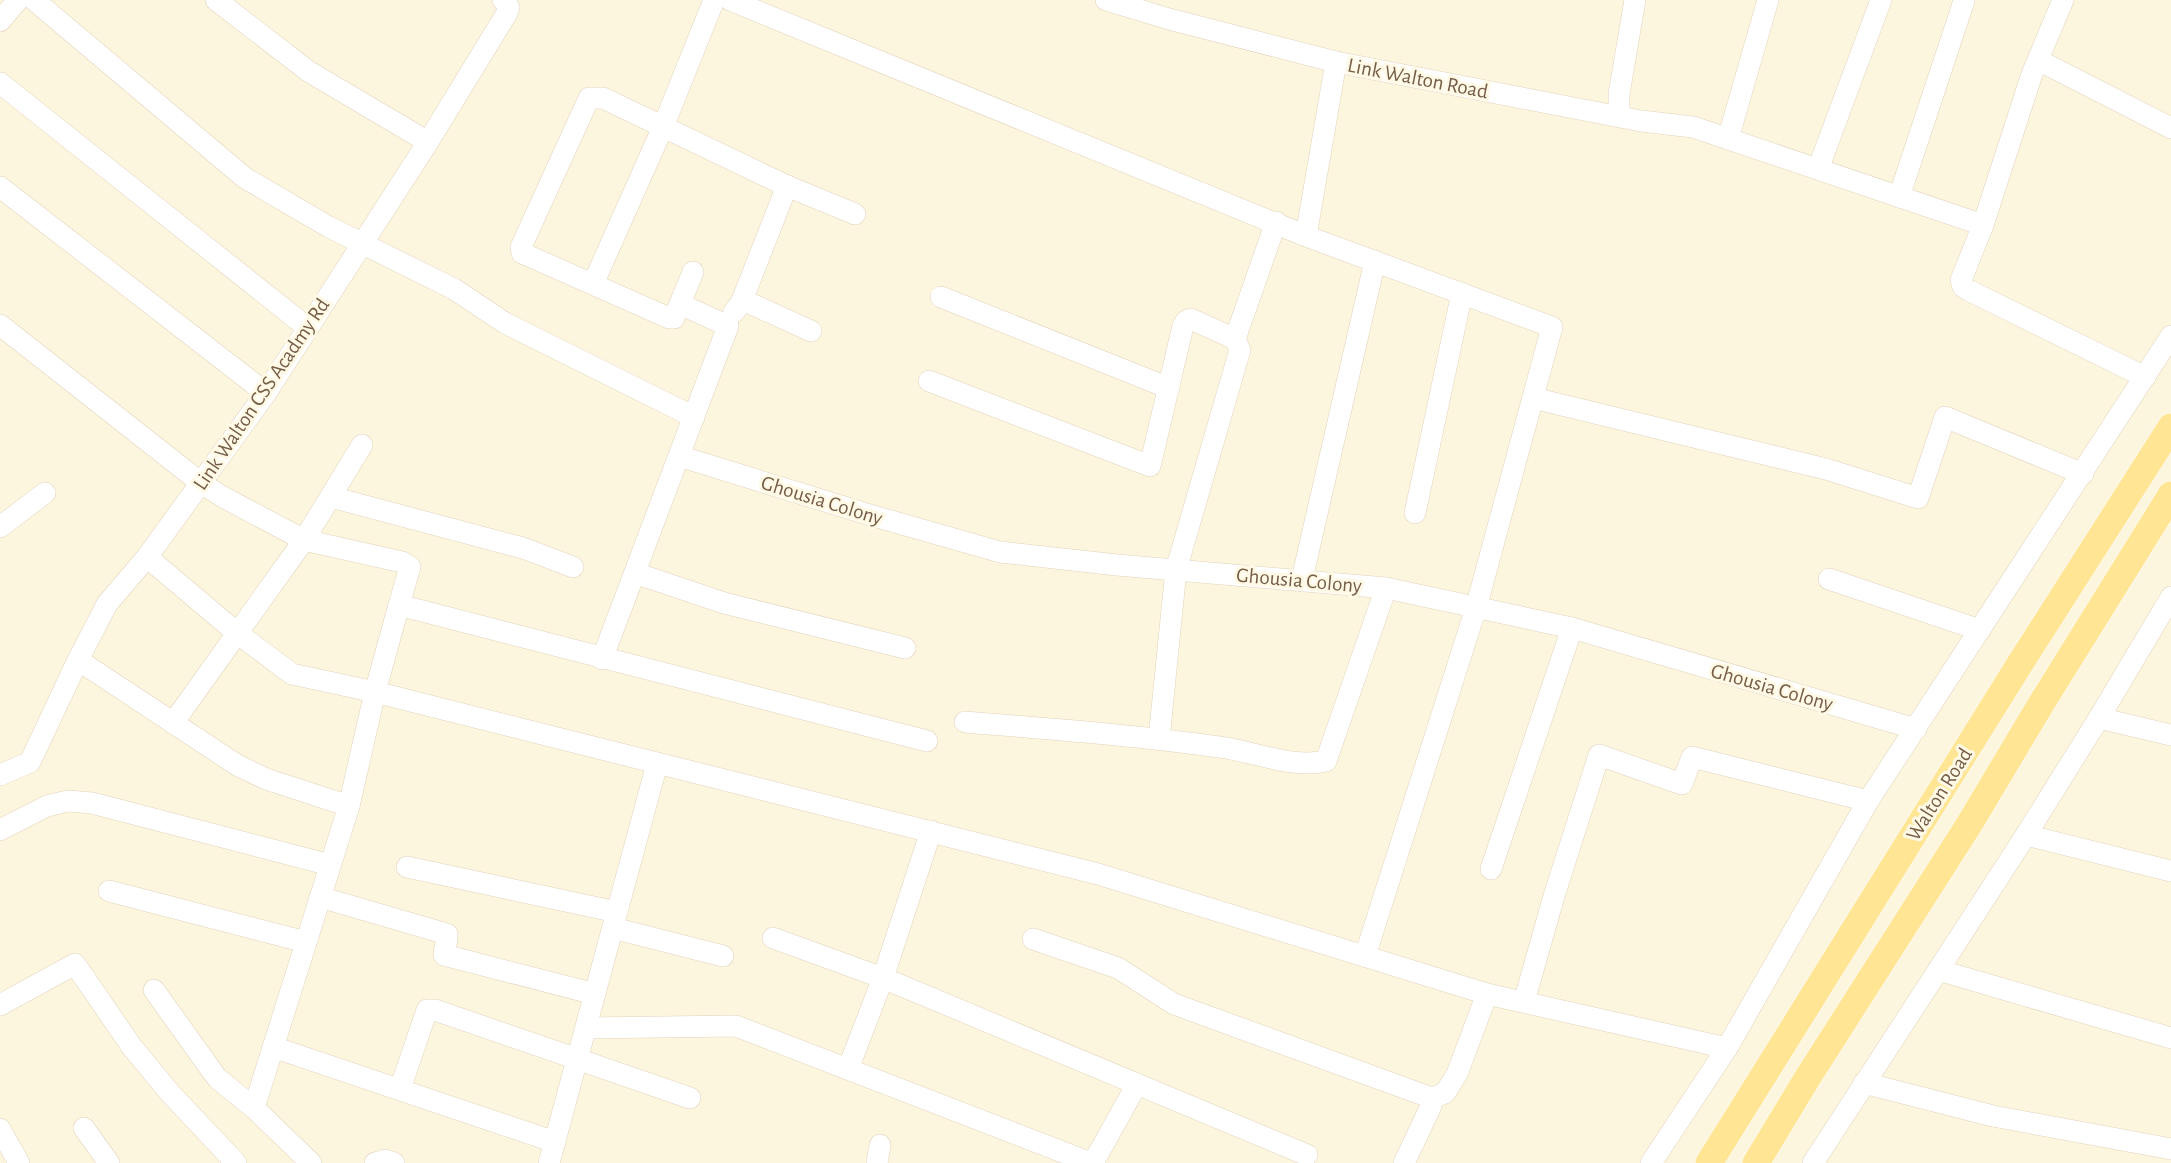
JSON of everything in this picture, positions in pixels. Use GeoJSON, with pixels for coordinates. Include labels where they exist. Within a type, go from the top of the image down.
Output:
{"type":"FeatureCollection","features":[{"type":"Feature","properties":{"kind":"main road","name":"Walton Road"},"geometry":{"type":"LineString","coordinates":[[1709,1163],[2021,662],[2171,427]]}},
{"type":"Feature","properties":{"kind":"main road","name":"Walton Road"},"geometry":{"type":"LineString","coordinates":[[1756,1163],[1808,1077],[1970,823],[2171,495]]}},
{"type":"Feature","properties":{"kind":"street"},"geometry":{"type":"LineString","coordinates":[[0,21],[18,0]]}},
{"type":"Feature","properties":{"kind":"street"},"geometry":{"type":"LineString","coordinates":[[34,0],[245,178],[328,227],[454,290],[505,323],[694,417]]}},
{"type":"Feature","properties":{"kind":"street"},"geometry":{"type":"LineString","coordinates":[[216,0],[308,71],[428,142]]}},
{"type":"Feature","properties":{"kind":"street","name":"Link Walton CSS Acadmy Rd"},"geometry":{"type":"LineString","coordinates":[[0,775],[30,762],[107,604],[147,557],[266,393],[428,142],[507,13],[508,7],[503,0]]}},
{"type":"Feature","properties":{"kind":"street"},"geometry":{"type":"LineString","coordinates":[[593,284],[663,127],[714,0]]}},
{"type":"Feature","properties":{"kind":"street"},"geometry":{"type":"LineString","coordinates":[[730,0],[1306,236],[1552,327],[1476,608],[1365,956]]}},
{"type":"Feature","properties":{"kind":"street","name":"Link Walton Road"},"geometry":{"type":"LineString","coordinates":[[1106,0],[1169,19],[1336,62],[1641,121],[1693,127],[1983,225]]}},
{"type":"Feature","properties":{"kind":"street"},"geometry":{"type":"LineString","coordinates":[[1619,116],[1619,94],[1635,0]]}},
{"type":"Feature","properties":{"kind":"street"},"geometry":{"type":"LineString","coordinates":[[1728,139],[1768,0]]}},
{"type":"Feature","properties":{"kind":"street"},"geometry":{"type":"LineString","coordinates":[[1818,169],[1881,0]]}},
{"type":"Feature","properties":{"kind":"street"},"geometry":{"type":"LineString","coordinates":[[2063,0],[2038,60],[1983,225],[1961,280],[1963,287],[2145,377]]}},
{"type":"Feature","properties":{"kind":"street"},"geometry":{"type":"LineString","coordinates":[[1899,197],[1964,1]]}},
{"type":"Feature","properties":{"kind":"street"},"geometry":{"type":"LineString","coordinates":[[2038,60],[2171,128]]}},
{"type":"Feature","properties":{"kind":"street"},"geometry":{"type":"LineString","coordinates":[[1306,236],[1336,62]]}},
{"type":"Feature","properties":{"kind":"street"},"geometry":{"type":"LineString","coordinates":[[0,83],[308,328]]}},
{"type":"Feature","properties":{"kind":"street"},"geometry":{"type":"LineString","coordinates":[[693,272],[674,318],[669,318],[522,253],[521,247],[589,98],[603,98],[787,186],[855,214]]}},
{"type":"Feature","properties":{"kind":"street"},"geometry":{"type":"LineString","coordinates":[[0,186],[266,393]]}},
{"type":"Feature","properties":{"kind":"street"},"geometry":{"type":"LineString","coordinates":[[603,659],[728,326],[741,303],[787,186]]}},
{"type":"Feature","properties":{"kind":"street"},"geometry":{"type":"LineString","coordinates":[[1235,339],[1276,222]]}},
{"type":"Feature","properties":{"kind":"street"},"geometry":{"type":"LineString","coordinates":[[1302,579],[1375,261]]}},
{"type":"Feature","properties":{"kind":"street"},"geometry":{"type":"LineString","coordinates":[[1415,513],[1462,293]]}},
{"type":"Feature","properties":{"kind":"street"},"geometry":{"type":"LineString","coordinates":[[941,297],[1169,388]]}},
{"type":"Feature","properties":{"kind":"street"},"geometry":{"type":"LineString","coordinates":[[741,303],[747,302],[811,331]]}},
{"type":"Feature","properties":{"kind":"street"},"geometry":{"type":"LineString","coordinates":[[680,304],[728,326]]}},
{"type":"Feature","properties":{"kind":"street"},"geometry":{"type":"LineString","coordinates":[[929,381],[1150,466],[1186,321],[1191,319],[1235,339],[1240,350],[1176,570],[1159,739]]}},
{"type":"Feature","properties":{"kind":"street"},"geometry":{"type":"LineString","coordinates":[[0,325],[201,483],[223,497],[304,540],[402,562],[410,567],[375,693],[349,806],[254,1108]]}},
{"type":"Feature","properties":{"kind":"street"},"geometry":{"type":"LineString","coordinates":[[1651,1163],[1726,1048],[1868,801],[2171,336]]}},
{"type":"Feature","properties":{"kind":"street"},"geometry":{"type":"LineString","coordinates":[[1533,398],[1826,469],[1918,498],[1945,417],[2083,474]]}},
{"type":"Feature","properties":{"kind":"street"},"geometry":{"type":"LineString","coordinates":[[174,723],[304,540],[362,445]]}},
{"type":"Feature","properties":{"kind":"street","name":"Ghousia Colony"},"geometry":{"type":"LineString","coordinates":[[679,456],[1000,552],[1386,588],[1572,628],[1916,729]]}},
{"type":"Feature","properties":{"kind":"street"},"geometry":{"type":"LineString","coordinates":[[0,527],[45,493]]}},
{"type":"Feature","properties":{"kind":"street"},"geometry":{"type":"LineString","coordinates":[[331,496],[523,548],[573,567]]}},
{"type":"Feature","properties":{"kind":"street"},"geometry":{"type":"LineString","coordinates":[[147,557],[237,633],[292,674],[1098,874],[1487,994],[1726,1048]]}},
{"type":"Feature","properties":{"kind":"street"},"geometry":{"type":"LineString","coordinates":[[635,573],[724,603],[905,648]]}},
{"type":"Feature","properties":{"kind":"street"},"geometry":{"type":"LineString","coordinates":[[1829,579],[1980,630]]}},
{"type":"Feature","properties":{"kind":"street"},"geometry":{"type":"LineString","coordinates":[[965,722],[1159,739],[1221,747],[1310,765],[1326,761],[1386,588]]}},
{"type":"Feature","properties":{"kind":"street"},"geometry":{"type":"LineString","coordinates":[[1813,1163],[2026,835],[2171,597]]}},
{"type":"Feature","properties":{"kind":"street"},"geometry":{"type":"LineString","coordinates":[[399,605],[927,741]]}},
{"type":"Feature","properties":{"kind":"street"},"geometry":{"type":"LineString","coordinates":[[1491,869],[1572,628]]}},
{"type":"Feature","properties":{"kind":"street"},"geometry":{"type":"LineString","coordinates":[[78,660],[237,765],[266,779],[349,806]]}},
{"type":"Feature","properties":{"kind":"street"},"geometry":{"type":"LineString","coordinates":[[2099,718],[2171,735]]}},
{"type":"Feature","properties":{"kind":"street"},"geometry":{"type":"LineString","coordinates":[[1524,1002],[1554,896],[1599,755],[1682,784],[1692,758],[1868,801]]}},
{"type":"Feature","properties":{"kind":"street"},"geometry":{"type":"LineString","coordinates":[[549,1163],[657,764]]}},
{"type":"Feature","properties":{"kind":"street"},"geometry":{"type":"LineString","coordinates":[[0,830],[47,806],[68,801],[92,803],[330,865]]}},
{"type":"Feature","properties":{"kind":"street"},"geometry":{"type":"LineString","coordinates":[[848,1069],[883,978],[931,831]]}},
{"type":"Feature","properties":{"kind":"street"},"geometry":{"type":"LineString","coordinates":[[2026,835],[2171,871]]}},
{"type":"Feature","properties":{"kind":"street"},"geometry":{"type":"LineString","coordinates":[[407,867],[615,920],[723,956]]}},
{"type":"Feature","properties":{"kind":"street"},"geometry":{"type":"LineString","coordinates":[[109,891],[306,942]]}},
{"type":"Feature","properties":{"kind":"street"},"geometry":{"type":"LineString","coordinates":[[320,897],[447,934],[444,955],[595,994]]}},
{"type":"Feature","properties":{"kind":"street"},"geometry":{"type":"LineString","coordinates":[[773,938],[883,978],[1307,1155]]}},
{"type":"Feature","properties":{"kind":"street"},"geometry":{"type":"LineString","coordinates":[[1033,939],[1118,968],[1174,1004],[1432,1098],[1445,1093],[1452,1084],[1487,994]]}},
{"type":"Feature","properties":{"kind":"street"},"geometry":{"type":"LineString","coordinates":[[0,1005],[75,964],[132,1047],[170,1094],[236,1163]]}},
{"type":"Feature","properties":{"kind":"street"},"geometry":{"type":"LineString","coordinates":[[1938,970],[2171,1038]]}},
{"type":"Feature","properties":{"kind":"street"},"geometry":{"type":"LineString","coordinates":[[154,990],[217,1078],[254,1108],[310,1163]]}},
{"type":"Feature","properties":{"kind":"street"},"geometry":{"type":"LineString","coordinates":[[400,1089],[427,1010],[690,1098]]}},
{"type":"Feature","properties":{"kind":"street"},"geometry":{"type":"LineString","coordinates":[[586,1028],[736,1026],[1092,1163],[1137,1084]]}},
{"type":"Feature","properties":{"kind":"street"},"geometry":{"type":"LineString","coordinates":[[273,1047],[555,1142]]}},
{"type":"Feature","properties":{"kind":"street"},"geometry":{"type":"LineString","coordinates":[[1864,1083],[1993,1116],[2171,1149]]}},
{"type":"Feature","properties":{"kind":"street"},"geometry":{"type":"LineString","coordinates":[[1404,1163],[1431,1106],[1432,1098]]}},
{"type":"Feature","properties":{"kind":"street"},"geometry":{"type":"LineString","coordinates":[[84,1128],[110,1163]]}},
{"type":"Feature","properties":{"kind":"street"},"geometry":{"type":"LineString","coordinates":[[0,1129],[19,1163]]}},
{"type":"Feature","properties":{"kind":"street"},"geometry":{"type":"LineString","coordinates":[[375,1163],[385,1160],[394,1163]]}}]}
